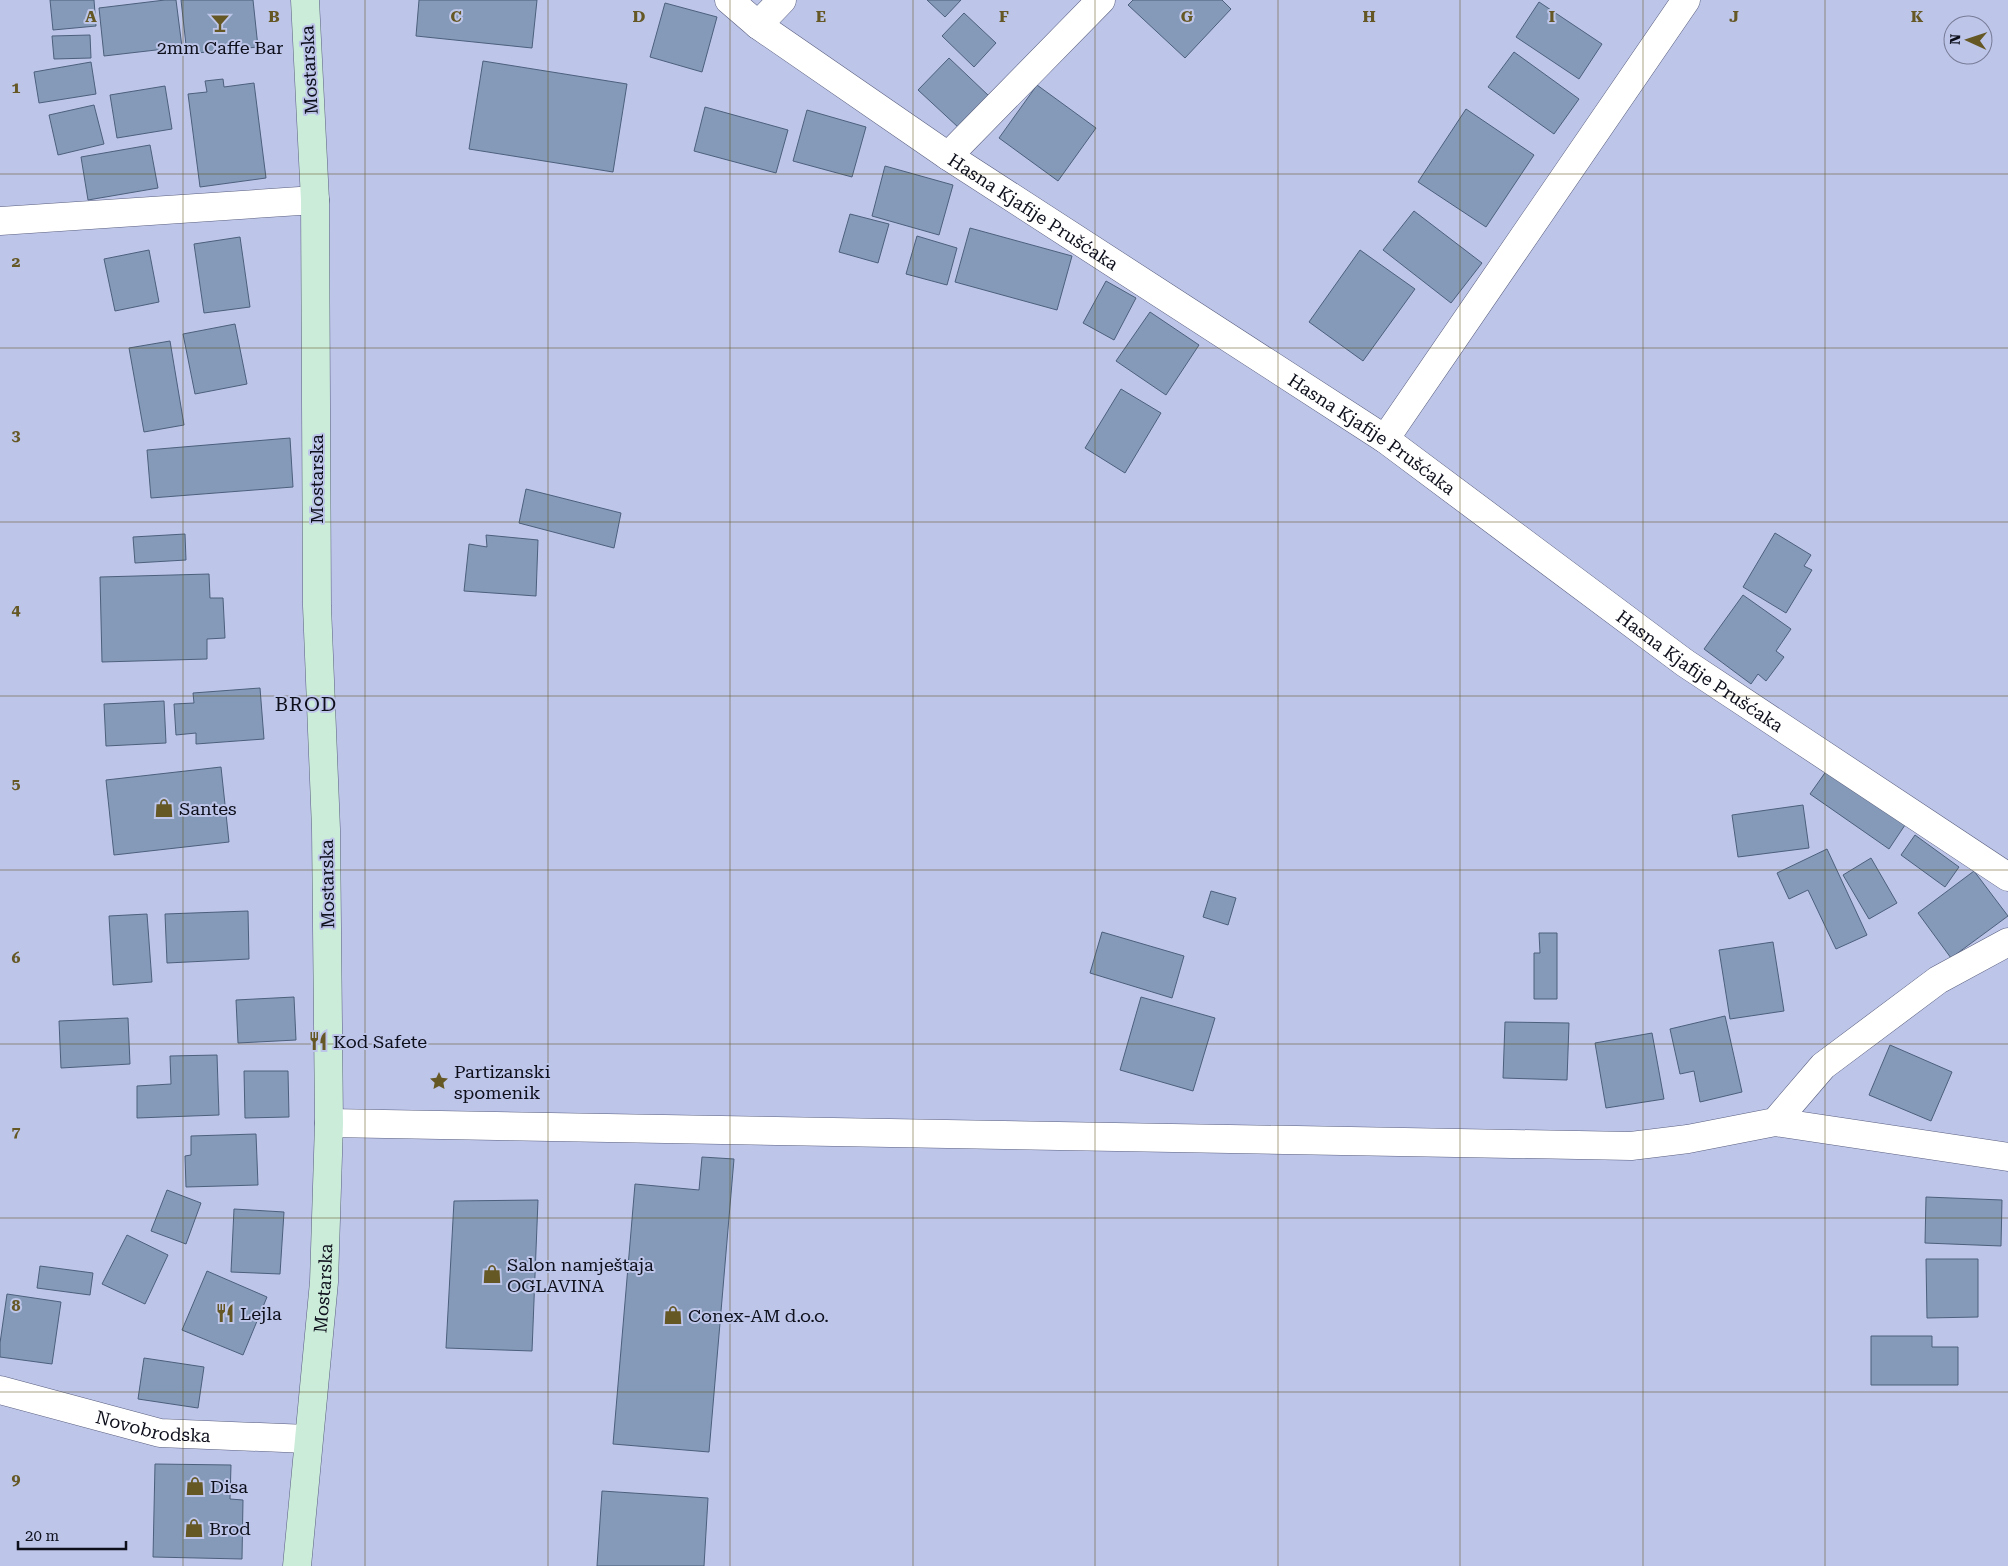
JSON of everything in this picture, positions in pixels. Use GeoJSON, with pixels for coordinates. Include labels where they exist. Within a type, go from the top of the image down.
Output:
{"type":"FeatureCollection","features":[{"type":"Feature","properties":{"kind":"main road","name":"Mostarska"},"geometry":{"type":"LineString","coordinates":[[297,1566],[324,1282],[330,1123],[326,829],[317,606],[315,200],[305,0]]}},
{"type":"Feature","properties":{"kind":"street","name":"Hasna Kjafije Prušćaka"},"geometry":{"type":"LineString","coordinates":[[729,0],[758,25],[948,156],[1385,439],[1685,663],[2008,878]]}},
{"type":"Feature","properties":{"kind":"street"},"geometry":{"type":"LineString","coordinates":[[758,25],[782,0]]}},
{"type":"Feature","properties":{"kind":"street"},"geometry":{"type":"LineString","coordinates":[[948,156],[1101,0]]}},
{"type":"Feature","properties":{"kind":"street"},"geometry":{"type":"LineString","coordinates":[[1385,439],[1686,0]]}},
{"type":"Feature","properties":{"kind":"street"},"geometry":{"type":"LineString","coordinates":[[0,221],[315,200]]}},
{"type":"Feature","properties":{"kind":"street"},"geometry":{"type":"LineString","coordinates":[[1775,1122],[1823,1066],[1938,980],[2008,942]]}},
{"type":"Feature","properties":{"kind":"street"},"geometry":{"type":"LineString","coordinates":[[330,1123],[1631,1146],[1688,1139],[1775,1122],[2008,1157]]}},
{"type":"Feature","properties":{"kind":"street","name":"Novobrodska"},"geometry":{"type":"LineString","coordinates":[[0,1390],[160,1433],[308,1439]]}},
{"type":"Feature","properties":{"kind":"building"},"geometry":{"type":"Polygon","coordinates":[[[50,0],[94,0],[96,26],[53,30],[50,0]]]}},
{"type":"Feature","properties":{"kind":"building"},"geometry":{"type":"Polygon","coordinates":[[[176,0],[182,47],[104,56],[99,8],[176,0]]]}},
{"type":"Feature","properties":{"kind":"building","name":"2mm Caffe Bar"},"geometry":{"type":"Polygon","coordinates":[[[181,0],[253,0],[258,47],[187,54],[181,0]]]}},
{"type":"Feature","properties":{"kind":"building"},"geometry":{"type":"Polygon","coordinates":[[[419,0],[537,0],[532,48],[416,36],[419,0]]]}},
{"type":"Feature","properties":{"kind":"building"},"geometry":{"type":"Polygon","coordinates":[[[927,0],[961,0],[945,17],[927,0]]]}},
{"type":"Feature","properties":{"kind":"building"},"geometry":{"type":"Polygon","coordinates":[[[1133,0],[1222,0],[1231,9],[1185,58],[1128,5],[1133,0]]]}},
{"type":"Feature","properties":{"kind":"building"},"geometry":{"type":"Polygon","coordinates":[[[1539,2],[1602,44],[1579,79],[1516,37],[1539,2]]]}},
{"type":"Feature","properties":{"kind":"building"},"geometry":{"type":"Polygon","coordinates":[[[665,3],[717,17],[702,72],[650,57],[665,3]]]}},
{"type":"Feature","properties":{"kind":"building"},"geometry":{"type":"Polygon","coordinates":[[[964,13],[996,43],[974,67],[942,36],[964,13]]]}},
{"type":"Feature","properties":{"kind":"building"},"geometry":{"type":"Polygon","coordinates":[[[90,35],[91,58],[54,59],[52,36],[90,35]]]}},
{"type":"Feature","properties":{"kind":"building"},"geometry":{"type":"Polygon","coordinates":[[[1514,52],[1579,99],[1554,134],[1488,87],[1514,52]]]}},
{"type":"Feature","properties":{"kind":"building"},"geometry":{"type":"Polygon","coordinates":[[[949,58],[989,96],[959,128],[918,90],[949,58]]]}},
{"type":"Feature","properties":{"kind":"building"},"geometry":{"type":"Polygon","coordinates":[[[483,61],[627,84],[613,172],[469,149],[483,61]]]}},
{"type":"Feature","properties":{"kind":"building"},"geometry":{"type":"Polygon","coordinates":[[[91,62],[96,94],[39,103],[34,72],[91,62]]]}},
{"type":"Feature","properties":{"kind":"building"},"geometry":{"type":"Polygon","coordinates":[[[223,79],[224,87],[254,83],[266,178],[200,187],[188,94],[207,92],[205,81],[223,79]]]}},
{"type":"Feature","properties":{"kind":"building"},"geometry":{"type":"Polygon","coordinates":[[[1037,85],[1096,128],[1058,181],[999,138],[1037,85]]]}},
{"type":"Feature","properties":{"kind":"building"},"geometry":{"type":"Polygon","coordinates":[[[165,86],[172,129],[117,138],[110,95],[165,86]]]}},
{"type":"Feature","properties":{"kind":"building"},"geometry":{"type":"Polygon","coordinates":[[[94,105],[104,144],[58,155],[49,115],[94,105]]]}},
{"type":"Feature","properties":{"kind":"building"},"geometry":{"type":"Polygon","coordinates":[[[705,107],[788,130],[776,173],[694,151],[705,107]]]}},
{"type":"Feature","properties":{"kind":"building"},"geometry":{"type":"Polygon","coordinates":[[[1466,109],[1534,155],[1486,227],[1418,182],[1466,109]]]}},
{"type":"Feature","properties":{"kind":"building"},"geometry":{"type":"Polygon","coordinates":[[[807,110],[866,127],[852,177],[793,161],[807,110]]]}},
{"type":"Feature","properties":{"kind":"building"},"geometry":{"type":"Polygon","coordinates":[[[150,145],[158,188],[88,200],[81,157],[150,145]]]}},
{"type":"Feature","properties":{"kind":"building"},"geometry":{"type":"Polygon","coordinates":[[[885,166],[953,185],[939,235],[872,216],[885,166]]]}},
{"type":"Feature","properties":{"kind":"building"},"geometry":{"type":"Polygon","coordinates":[[[1414,211],[1482,263],[1451,303],[1383,250],[1414,211]]]}},
{"type":"Feature","properties":{"kind":"building"},"geometry":{"type":"Polygon","coordinates":[[[850,214],[889,224],[878,263],[839,252],[850,214]]]}},
{"type":"Feature","properties":{"kind":"building"},"geometry":{"type":"Polygon","coordinates":[[[970,228],[1072,256],[1057,310],[955,282],[970,228]]]}},
{"type":"Feature","properties":{"kind":"building"},"geometry":{"type":"Polygon","coordinates":[[[917,236],[957,248],[947,285],[906,274],[917,236]]]}},
{"type":"Feature","properties":{"kind":"building"},"geometry":{"type":"Polygon","coordinates":[[[240,237],[250,307],[204,313],[194,244],[240,237]]]}},
{"type":"Feature","properties":{"kind":"building"},"geometry":{"type":"Polygon","coordinates":[[[149,250],[159,302],[115,311],[104,259],[149,250]]]}},
{"type":"Feature","properties":{"kind":"building"},"geometry":{"type":"Polygon","coordinates":[[[1360,250],[1415,289],[1363,361],[1309,322],[1360,250]]]}},
{"type":"Feature","properties":{"kind":"building"},"geometry":{"type":"Polygon","coordinates":[[[1106,281],[1136,298],[1114,340],[1083,323],[1106,281]]]}},
{"type":"Feature","properties":{"kind":"building"},"geometry":{"type":"Polygon","coordinates":[[[1150,312],[1199,345],[1166,395],[1116,361],[1150,312]]]}},
{"type":"Feature","properties":{"kind":"building"},"geometry":{"type":"Polygon","coordinates":[[[235,324],[247,384],[195,394],[183,334],[235,324]]]}},
{"type":"Feature","properties":{"kind":"building"},"geometry":{"type":"Polygon","coordinates":[[[170,341],[184,425],[144,432],[129,348],[170,341]]]}},
{"type":"Feature","properties":{"kind":"building"},"geometry":{"type":"Polygon","coordinates":[[[1121,389],[1161,413],[1125,473],[1085,448],[1121,389]]]}},
{"type":"Feature","properties":{"kind":"building"},"geometry":{"type":"Polygon","coordinates":[[[290,438],[293,487],[151,498],[147,450],[290,438]]]}},
{"type":"Feature","properties":{"kind":"building"},"geometry":{"type":"Polygon","coordinates":[[[526,489],[621,513],[614,548],[519,523],[526,489]]]}},
{"type":"Feature","properties":{"kind":"building"},"geometry":{"type":"Polygon","coordinates":[[[1775,533],[1811,555],[1804,566],[1812,570],[1786,613],[1743,587],[1775,533]]]}},
{"type":"Feature","properties":{"kind":"building"},"geometry":{"type":"Polygon","coordinates":[[[185,534],[186,560],[135,563],[133,537],[185,534]]]}},
{"type":"Feature","properties":{"kind":"building"},"geometry":{"type":"Polygon","coordinates":[[[486,535],[538,540],[536,596],[464,591],[469,544],[487,547],[486,535]]]}},
{"type":"Feature","properties":{"kind":"building"},"geometry":{"type":"Polygon","coordinates":[[[209,574],[210,598],[223,598],[225,638],[207,639],[207,659],[102,662],[100,577],[209,574]]]}},
{"type":"Feature","properties":{"kind":"building"},"geometry":{"type":"Polygon","coordinates":[[[1743,595],[1791,629],[1776,651],[1784,657],[1766,681],[1758,674],[1751,684],[1704,649],[1743,595]]]}},
{"type":"Feature","properties":{"kind":"building"},"geometry":{"type":"Polygon","coordinates":[[[260,688],[264,739],[196,744],[196,733],[176,735],[174,704],[194,703],[193,693],[260,688]]]}},
{"type":"Feature","properties":{"kind":"building"},"geometry":{"type":"Polygon","coordinates":[[[164,701],[166,743],[106,746],[104,704],[164,701]]]}},
{"type":"Feature","properties":{"kind":"building"},"geometry":{"type":"Polygon","coordinates":[[[221,767],[229,842],[114,855],[106,780],[221,767]]]}},
{"type":"Feature","properties":{"kind":"building"},"geometry":{"type":"Polygon","coordinates":[[[1827,770],[1905,825],[1889,849],[1810,794],[1827,770]]]}},
{"type":"Feature","properties":{"kind":"building"},"geometry":{"type":"Polygon","coordinates":[[[1803,805],[1809,848],[1738,857],[1732,815],[1803,805]]]}},
{"type":"Feature","properties":{"kind":"building"},"geometry":{"type":"Polygon","coordinates":[[[1915,835],[1959,867],[1945,887],[1901,855],[1915,835]]]}},
{"type":"Feature","properties":{"kind":"building"},"geometry":{"type":"Polygon","coordinates":[[[1827,849],[1867,935],[1836,949],[1808,890],[1789,899],[1777,873],[1827,849]]]}},
{"type":"Feature","properties":{"kind":"building"},"geometry":{"type":"Polygon","coordinates":[[[1871,858],[1897,903],[1869,919],[1843,875],[1871,858]]]}},
{"type":"Feature","properties":{"kind":"building"},"geometry":{"type":"Polygon","coordinates":[[[1974,871],[2008,916],[1951,958],[1918,913],[1974,871]]]}},
{"type":"Feature","properties":{"kind":"building"},"geometry":{"type":"Polygon","coordinates":[[[1211,891],[1236,898],[1228,925],[1203,917],[1211,891]]]}},
{"type":"Feature","properties":{"kind":"building"},"geometry":{"type":"Polygon","coordinates":[[[248,911],[249,959],[167,963],[165,914],[248,911]]]}},
{"type":"Feature","properties":{"kind":"building"},"geometry":{"type":"Polygon","coordinates":[[[147,914],[152,982],[113,985],[109,916],[147,914]]]}},
{"type":"Feature","properties":{"kind":"building"},"geometry":{"type":"Polygon","coordinates":[[[1102,932],[1184,956],[1172,998],[1090,973],[1102,932]]]}},
{"type":"Feature","properties":{"kind":"building"},"geometry":{"type":"Polygon","coordinates":[[[1539,933],[1557,933],[1557,999],[1534,999],[1534,953],[1540,953],[1539,933]]]}},
{"type":"Feature","properties":{"kind":"building"},"geometry":{"type":"Polygon","coordinates":[[[1773,942],[1784,1011],[1730,1019],[1719,950],[1773,942]]]}},
{"type":"Feature","properties":{"kind":"building"},"geometry":{"type":"Polygon","coordinates":[[[294,997],[296,1040],[238,1043],[236,1000],[294,997]]]}},
{"type":"Feature","properties":{"kind":"building"},"geometry":{"type":"Polygon","coordinates":[[[1141,997],[1215,1018],[1193,1091],[1120,1070],[1141,997]]]}},
{"type":"Feature","properties":{"kind":"building"},"geometry":{"type":"Polygon","coordinates":[[[1725,1016],[1742,1092],[1700,1102],[1694,1071],[1680,1074],[1670,1029],[1725,1016]]]}},
{"type":"Feature","properties":{"kind":"building"},"geometry":{"type":"Polygon","coordinates":[[[128,1018],[130,1064],[61,1068],[59,1021],[128,1018]]]}},
{"type":"Feature","properties":{"kind":"building"},"geometry":{"type":"Polygon","coordinates":[[[1505,1022],[1569,1023],[1567,1080],[1503,1078],[1505,1022]]]}},
{"type":"Feature","properties":{"kind":"building"},"geometry":{"type":"Polygon","coordinates":[[[1652,1033],[1664,1099],[1606,1108],[1595,1043],[1652,1033]]]}},
{"type":"Feature","properties":{"kind":"building"},"geometry":{"type":"Polygon","coordinates":[[[1890,1045],[1952,1072],[1931,1121],[1869,1095],[1890,1045]]]}},
{"type":"Feature","properties":{"kind":"building"},"geometry":{"type":"Polygon","coordinates":[[[217,1055],[219,1115],[137,1118],[137,1086],[171,1084],[170,1056],[217,1055]]]}},
{"type":"Feature","properties":{"kind":"building"},"geometry":{"type":"Polygon","coordinates":[[[244,1071],[288,1071],[289,1117],[245,1118],[244,1071]]]}},
{"type":"Feature","properties":{"kind":"building"},"geometry":{"type":"Polygon","coordinates":[[[256,1134],[258,1185],[186,1187],[185,1156],[191,1155],[191,1136],[256,1134]]]}},
{"type":"Feature","properties":{"kind":"building"},"geometry":{"type":"Polygon","coordinates":[[[702,1157],[734,1159],[709,1452],[613,1444],[635,1184],[699,1190],[702,1157]]]}},
{"type":"Feature","properties":{"kind":"building"},"geometry":{"type":"Polygon","coordinates":[[[167,1190],[201,1203],[186,1244],[151,1231],[167,1190]]]}},
{"type":"Feature","properties":{"kind":"building"},"geometry":{"type":"Polygon","coordinates":[[[1926,1197],[2002,1200],[2001,1246],[1925,1243],[1926,1197]]]}},
{"type":"Feature","properties":{"kind":"building","name":"Salon namještaja OGLAVINA"},"geometry":{"type":"Polygon","coordinates":[[[538,1200],[532,1351],[446,1348],[454,1201],[538,1200]]]}},
{"type":"Feature","properties":{"kind":"building"},"geometry":{"type":"Polygon","coordinates":[[[234,1209],[284,1212],[280,1274],[231,1272],[234,1209]]]}},
{"type":"Feature","properties":{"kind":"building"},"geometry":{"type":"Polygon","coordinates":[[[127,1235],[168,1255],[145,1304],[102,1284],[127,1235]]]}},
{"type":"Feature","properties":{"kind":"building"},"geometry":{"type":"Polygon","coordinates":[[[1926,1259],[1978,1259],[1978,1317],[1927,1318],[1926,1259]]]}},
{"type":"Feature","properties":{"kind":"building"},"geometry":{"type":"Polygon","coordinates":[[[40,1266],[93,1273],[90,1295],[37,1288],[40,1266]]]}},
{"type":"Feature","properties":{"kind":"building"},"geometry":{"type":"Polygon","coordinates":[[[207,1271],[267,1297],[243,1355],[182,1330],[207,1271]]]}},
{"type":"Feature","properties":{"kind":"building"},"geometry":{"type":"Polygon","coordinates":[[[7,1294],[61,1302],[52,1364],[0,1357],[0,1343],[7,1294]]]}},
{"type":"Feature","properties":{"kind":"building"},"geometry":{"type":"Polygon","coordinates":[[[1871,1336],[1932,1336],[1932,1347],[1958,1347],[1958,1385],[1871,1385],[1871,1336]]]}},
{"type":"Feature","properties":{"kind":"building"},"geometry":{"type":"Polygon","coordinates":[[[144,1358],[204,1367],[198,1408],[138,1399],[144,1358]]]}},
{"type":"Feature","properties":{"kind":"building"},"geometry":{"type":"Polygon","coordinates":[[[155,1464],[231,1465],[230,1499],[243,1500],[242,1559],[153,1557],[155,1464]]]}},
{"type":"Feature","properties":{"kind":"building"},"geometry":{"type":"Polygon","coordinates":[[[602,1491],[708,1498],[704,1566],[597,1566],[602,1491]]]}},
{"type":"Feature","properties":{"kind":"place","name":"2mm Caffe Bar"},"geometry":{"type":"Point","coordinates":[220,23]}},
{"type":"Feature","properties":{"kind":"place","name":"Santes"},"geometry":{"type":"Point","coordinates":[164,808]}},
{"type":"Feature","properties":{"kind":"place","name":"Kod Safete"},"geometry":{"type":"Point","coordinates":[318,1041]}},
{"type":"Feature","properties":{"kind":"place","name":"Partizanski spomenik"},"geometry":{"type":"Point","coordinates":[439,1081]}},
{"type":"Feature","properties":{"kind":"place","name":"Salon namještaja OGLAVINA"},"geometry":{"type":"Point","coordinates":[492,1274]}},
{"type":"Feature","properties":{"kind":"place","name":"Lejla"},"geometry":{"type":"Point","coordinates":[225,1313]}},
{"type":"Feature","properties":{"kind":"place","name":"Conex-AM d.o.o."},"geometry":{"type":"Point","coordinates":[673,1315]}},
{"type":"Feature","properties":{"kind":"place","name":"Disa"},"geometry":{"type":"Point","coordinates":[195,1486]}},
{"type":"Feature","properties":{"kind":"place","name":"Brod"},"geometry":{"type":"Point","coordinates":[194,1528]}},
{"type":"Feature","properties":{"kind":"district","name":"BROD"},"geometry":{"type":"Point","coordinates":[306,704]}}]}
